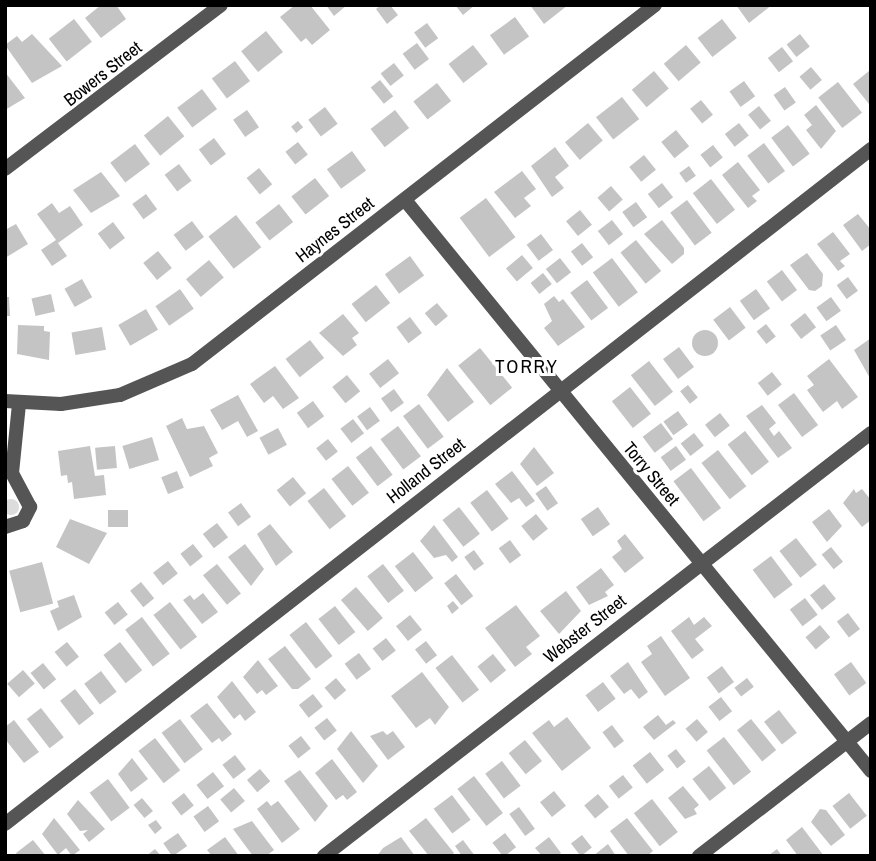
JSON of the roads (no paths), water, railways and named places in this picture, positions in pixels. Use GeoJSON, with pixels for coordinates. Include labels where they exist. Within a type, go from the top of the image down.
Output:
{"type":"FeatureCollection","features":[{"type":"Feature","properties":{"kind":"street","name":"Bowers Street"},"geometry":{"type":"LineString","coordinates":[[5,169],[221,5]]}},
{"type":"Feature","properties":{"kind":"street","name":"Haynes Street"},"geometry":{"type":"LineString","coordinates":[[12,402],[61,404],[120,395],[170,376],[225,341],[655,5]]}},
{"type":"Feature","properties":{"kind":"street","name":"Holland Street"},"geometry":{"type":"LineString","coordinates":[[5,824],[871,149]]}},
{"type":"Feature","properties":{"kind":"street","name":"Torry Street"},"geometry":{"type":"LineString","coordinates":[[405,200],[871,771]]}},
{"type":"Feature","properties":{"kind":"street"},"geometry":{"type":"LineString","coordinates":[[5,527],[23,521],[30,507],[9,477],[12,402]]}},
{"type":"Feature","properties":{"kind":"street","name":"Webster Street"},"geometry":{"type":"LineString","coordinates":[[324,856],[871,433]]}},
{"type":"Feature","properties":{"kind":"street"},"geometry":{"type":"LineString","coordinates":[[699,856],[871,723]]}},
{"type":"Feature","properties":{"kind":"district","name":"TORRY"},"geometry":{"type":"Point","coordinates":[527,367]}}]}
